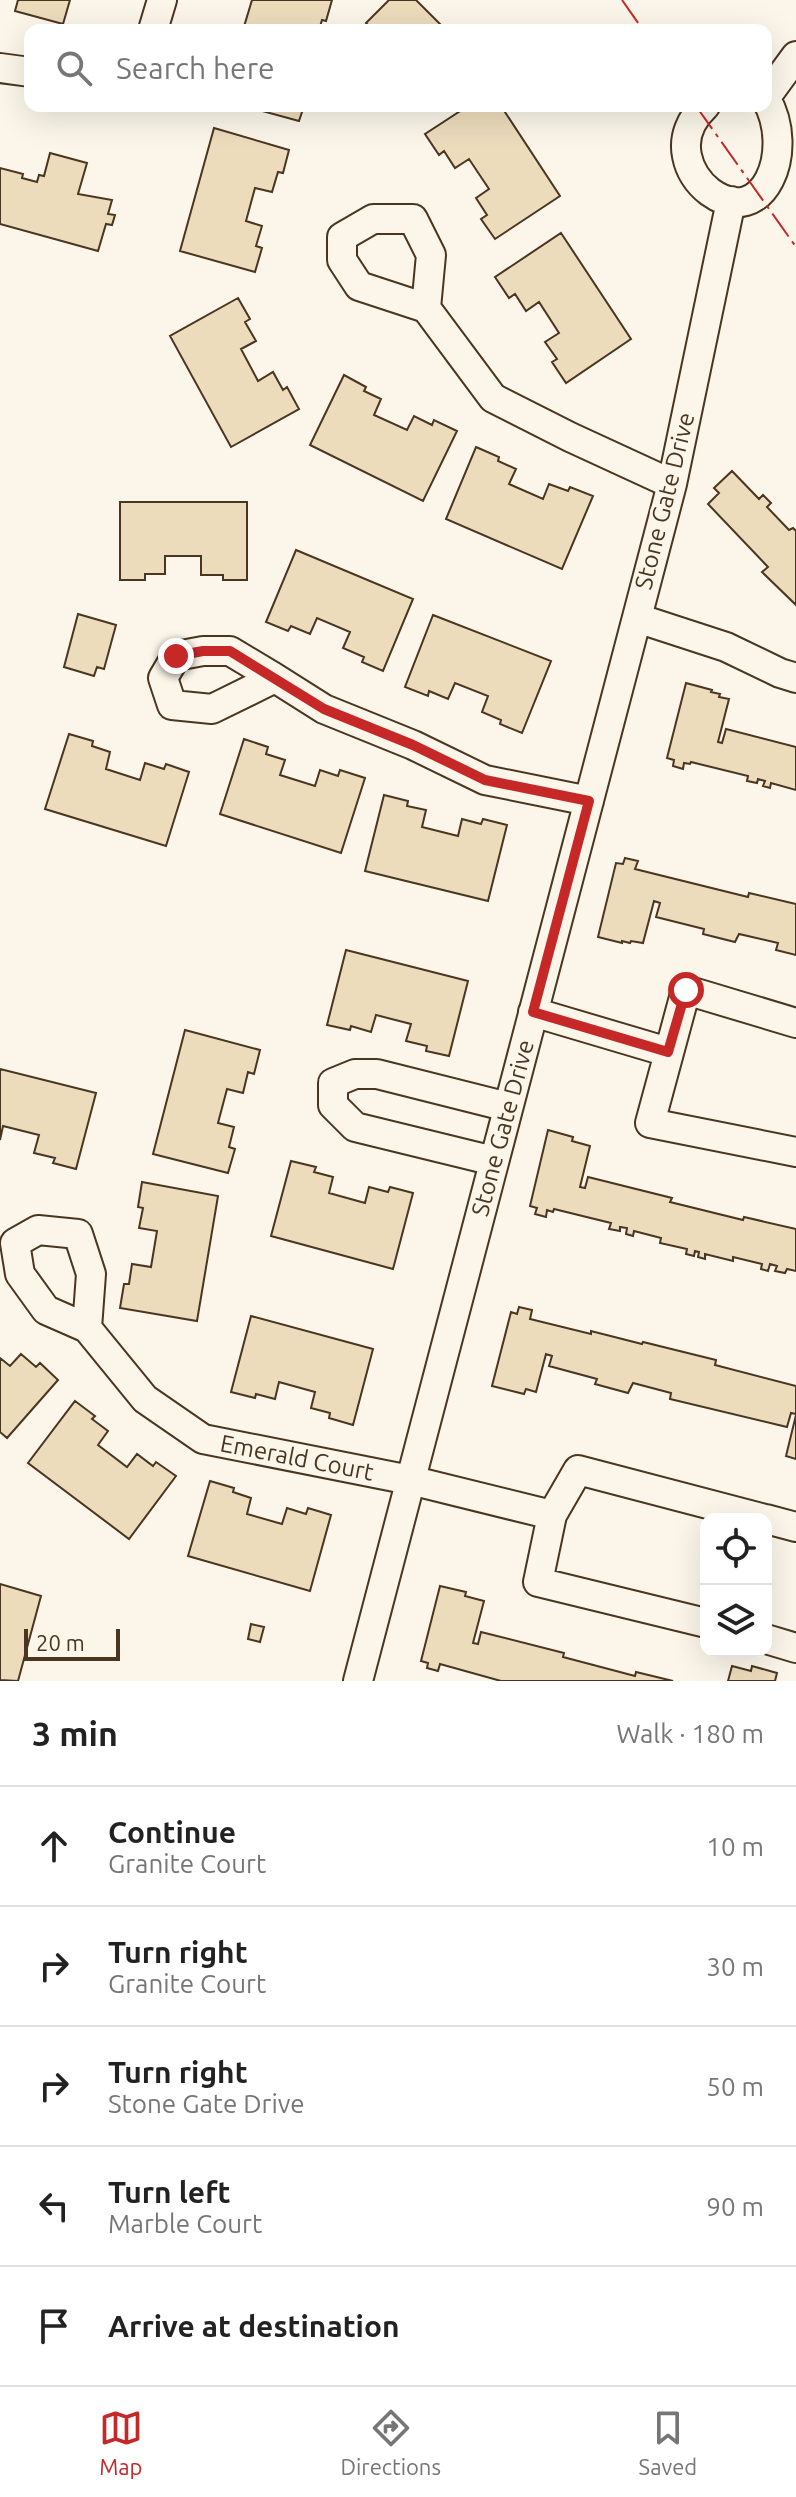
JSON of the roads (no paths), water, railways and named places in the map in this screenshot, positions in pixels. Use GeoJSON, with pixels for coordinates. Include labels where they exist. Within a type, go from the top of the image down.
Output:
{"type":"FeatureCollection","features":[{"type":"Feature","properties":{"kind":"street"},"geometry":{"type":"LineString","coordinates":[[155,24],[162,0]]}},
{"type":"Feature","properties":{"kind":"street"},"geometry":{"type":"LineString","coordinates":[[772,90],[796,56]]}},
{"type":"Feature","properties":{"kind":"street"},"geometry":{"type":"LineString","coordinates":[[0,68],[24,71]]}},
{"type":"Feature","properties":{"kind":"street"},"geometry":{"type":"LineString","coordinates":[[699,112],[688,130],[685,148],[689,167],[699,183],[713,194],[731,201],[748,201],[765,196],[778,185],[791,164],[794,138],[788,123],[772,104]]}},
{"type":"Feature","properties":{"kind":"street","name":"Stone Gate Drive"},"geometry":{"type":"LineString","coordinates":[[358,1681],[672,484],[731,201]]}},
{"type":"Feature","properties":{"kind":"street"},"geometry":{"type":"LineString","coordinates":[[426,308],[493,398],[672,484]]}},
{"type":"Feature","properties":{"kind":"street"},"geometry":{"type":"LineString","coordinates":[[637,618],[726,647],[796,678]]}},
{"type":"Feature","properties":{"kind":"street"},"geometry":{"type":"LineString","coordinates":[[275,678],[324,709],[413,745],[485,780],[589,801]]}},
{"type":"Feature","properties":{"kind":"street"},"geometry":{"type":"LineString","coordinates":[[796,1023],[686,990],[650,1123],[796,1152]]}},
{"type":"Feature","properties":{"kind":"street"},"geometry":{"type":"LineString","coordinates":[[533,1012],[668,1052]]}},
{"type":"Feature","properties":{"kind":"street"},"geometry":{"type":"LineString","coordinates":[[494,1161],[355,1127],[333,1105],[333,1083],[355,1074],[377,1074],[508,1107]]}},
{"type":"Feature","properties":{"kind":"street","name":"Emerald Court"},"geometry":{"type":"LineString","coordinates":[[87,1328],[145,1399],[203,1439],[410,1480],[552,1515]]}},
{"type":"Feature","properties":{"kind":"street"},"geometry":{"type":"LineString","coordinates":[[700,1622],[538,1582],[552,1515],[578,1470],[743,1513]]}},
{"type":"Feature","properties":{"kind":"street"},"geometry":{"type":"LineString","coordinates":[[772,1521],[796,1527]]}},
{"type":"Feature","properties":{"kind":"street"},"geometry":{"type":"LineString","coordinates":[[772,1641],[796,1648]]}}]}
